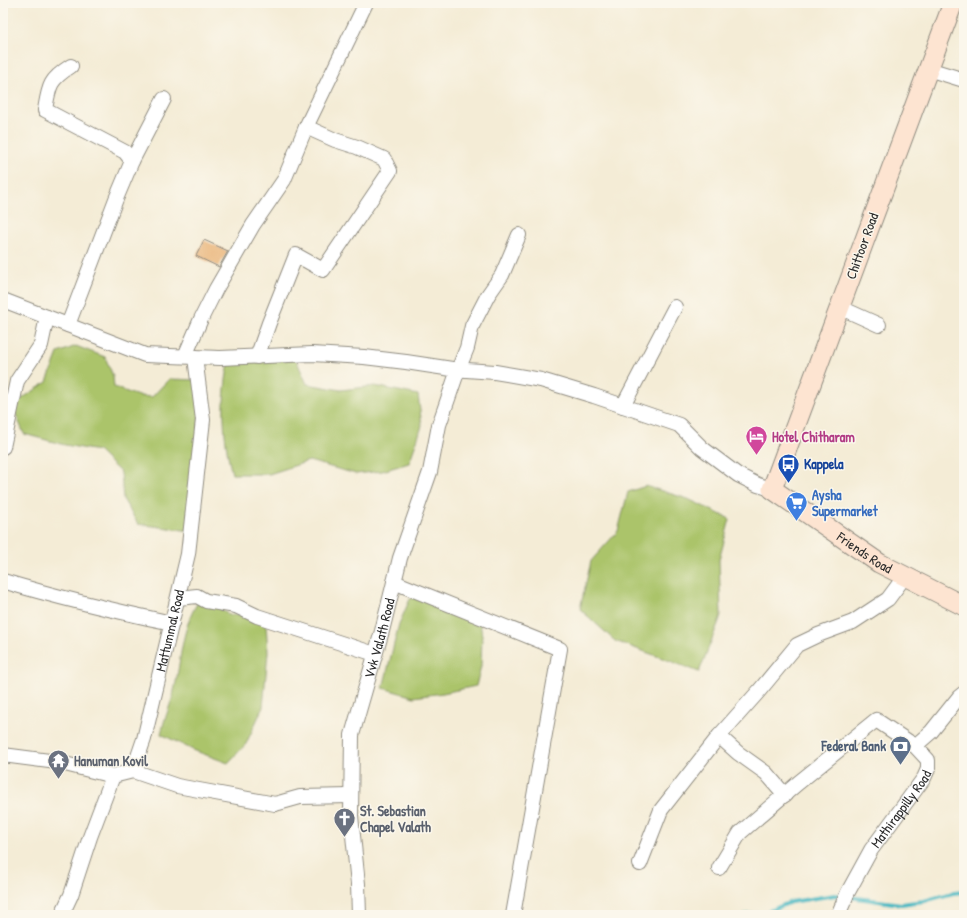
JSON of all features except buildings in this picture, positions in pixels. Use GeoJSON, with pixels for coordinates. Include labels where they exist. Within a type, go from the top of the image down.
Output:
{"type":"FeatureCollection","features":[{"type":"Feature","properties":{"kind":"main road","name":"Chittoor Road"},"geometry":{"type":"LineString","coordinates":[[772,489],[953,3]]}},
{"type":"Feature","properties":{"kind":"main road","name":"Friends Road"},"geometry":{"type":"LineString","coordinates":[[772,489],[879,563],[964,606]]}},
{"type":"Feature","properties":{"kind":"street"},"geometry":{"type":"LineString","coordinates":[[190,356],[201,319],[216,289],[253,225],[284,180],[306,127],[365,3]]}},
{"type":"Feature","properties":{"kind":"street"},"geometry":{"type":"LineString","coordinates":[[71,66],[58,74],[49,87],[45,110],[125,152],[132,161]]}},
{"type":"Feature","properties":{"kind":"street"},"geometry":{"type":"LineString","coordinates":[[928,69],[964,80]]}},
{"type":"Feature","properties":{"kind":"street"},"geometry":{"type":"LineString","coordinates":[[68,325],[132,161],[164,99]]}},
{"type":"Feature","properties":{"kind":"street"},"geometry":{"type":"LineString","coordinates":[[258,357],[269,323],[296,256],[323,270],[390,171],[384,159],[306,127]]}},
{"type":"Feature","properties":{"kind":"street","name":"Vvk Valath Road"},"geometry":{"type":"LineString","coordinates":[[359,915],[358,884],[351,816],[352,735],[400,558],[430,472],[439,425],[467,348],[472,326],[488,295],[502,274],[519,235]]}},
{"type":"Feature","properties":{"kind":"street"},"geometry":{"type":"LineString","coordinates":[[3,300],[145,355],[220,358],[312,354],[364,357],[458,370],[495,372],[541,380],[594,396],[679,425],[702,448],[738,475],[758,485],[772,489]]}},
{"type":"Feature","properties":{"kind":"street"},"geometry":{"type":"LineString","coordinates":[[623,406],[675,307]]}},
{"type":"Feature","properties":{"kind":"street"},"geometry":{"type":"LineString","coordinates":[[840,307],[879,325]]}},
{"type":"Feature","properties":{"kind":"street"},"geometry":{"type":"LineString","coordinates":[[3,447],[17,381],[41,345],[47,317]]}},
{"type":"Feature","properties":{"kind":"street","name":"Mattummal Road"},"geometry":{"type":"LineString","coordinates":[[133,771],[144,739],[188,554],[202,420],[190,356]]}},
{"type":"Feature","properties":{"kind":"street"},"geometry":{"type":"LineString","coordinates":[[640,864],[661,810],[719,736],[759,692],[797,645],[818,635],[854,622],[888,599],[905,576]]}},
{"type":"Feature","properties":{"kind":"street"},"geometry":{"type":"LineString","coordinates":[[3,581],[55,597],[172,624]]}},
{"type":"Feature","properties":{"kind":"street"},"geometry":{"type":"LineString","coordinates":[[394,582],[560,649],[513,915]]}},
{"type":"Feature","properties":{"kind":"street"},"geometry":{"type":"LineString","coordinates":[[178,598],[197,596],[206,601],[236,606],[257,616],[375,654]]}},
{"type":"Feature","properties":{"kind":"street","name":"Mathirappilly Road"},"geometry":{"type":"LineString","coordinates":[[838,915],[848,892],[871,850],[924,778],[928,769],[928,760],[915,746],[931,732],[959,697],[964,694]]}},
{"type":"Feature","properties":{"kind":"street"},"geometry":{"type":"LineString","coordinates":[[719,868],[740,833],[876,720],[915,746]]}},
{"type":"Feature","properties":{"kind":"street"},"geometry":{"type":"LineString","coordinates":[[719,736],[738,753],[766,773],[785,795]]}},
{"type":"Feature","properties":{"kind":"street"},"geometry":{"type":"LineString","coordinates":[[3,755],[57,762],[113,776],[133,771],[177,786],[275,804],[300,797],[351,796]]}},
{"type":"Feature","properties":{"kind":"street"},"geometry":{"type":"LineString","coordinates":[[63,912],[71,895],[90,837],[113,776]]}},
{"type":"Feature","properties":{"kind":"green space"},"geometry":{"type":"Polygon","coordinates":[[[76,346],[105,357],[113,376],[114,387],[138,396],[152,397],[169,379],[198,380],[200,402],[191,531],[138,524],[123,499],[121,473],[98,451],[65,445],[24,434],[12,405],[47,382],[58,353],[76,346]]]}},
{"type":"Feature","properties":{"kind":"green space"},"geometry":{"type":"Polygon","coordinates":[[[294,355],[307,384],[341,390],[375,386],[418,395],[422,426],[409,463],[382,471],[356,474],[309,461],[269,474],[232,474],[226,445],[224,416],[225,387],[230,358],[294,355]]]}},
{"type":"Feature","properties":{"kind":"green space"},"geometry":{"type":"Polygon","coordinates":[[[646,486],[688,499],[730,519],[719,560],[721,616],[699,672],[615,641],[580,609],[591,561],[618,531],[628,492],[646,486]]]}},
{"type":"Feature","properties":{"kind":"green space"},"geometry":{"type":"Polygon","coordinates":[[[424,595],[480,622],[482,636],[481,666],[476,686],[414,697],[383,688],[399,624],[410,599],[424,595]]]}},
{"type":"Feature","properties":{"kind":"green space"},"geometry":{"type":"Polygon","coordinates":[[[198,602],[218,607],[229,615],[254,614],[266,625],[268,652],[263,707],[246,744],[228,763],[193,750],[161,734],[174,693],[185,632],[188,622],[198,602]]]}},
{"type":"Feature","properties":{"kind":"waterway"},"geometry":{"type":"LineString","coordinates":[[746,915],[764,913],[791,902],[835,895],[901,904],[924,901],[953,893],[964,892]]}},
{"type":"Feature","properties":{"kind":"place","name":"Hotel Chitharam"},"geometry":{"type":"Point","coordinates":[756,456]}},
{"type":"Feature","properties":{"kind":"place","name":"Kappela"},"geometry":{"type":"Point","coordinates":[788,484]}},
{"type":"Feature","properties":{"kind":"place","name":"Aysha Supermarket"},"geometry":{"type":"Point","coordinates":[796,522]}},
{"type":"Feature","properties":{"kind":"place","name":"Federal Bank"},"geometry":{"type":"Point","coordinates":[901,766]}},
{"type":"Feature","properties":{"kind":"place","name":"Hanuman Kovil"},"geometry":{"type":"Point","coordinates":[58,780]}},
{"type":"Feature","properties":{"kind":"place","name":"St. Sebastian Chapel Valath"},"geometry":{"type":"Point","coordinates":[345,838]}}]}
